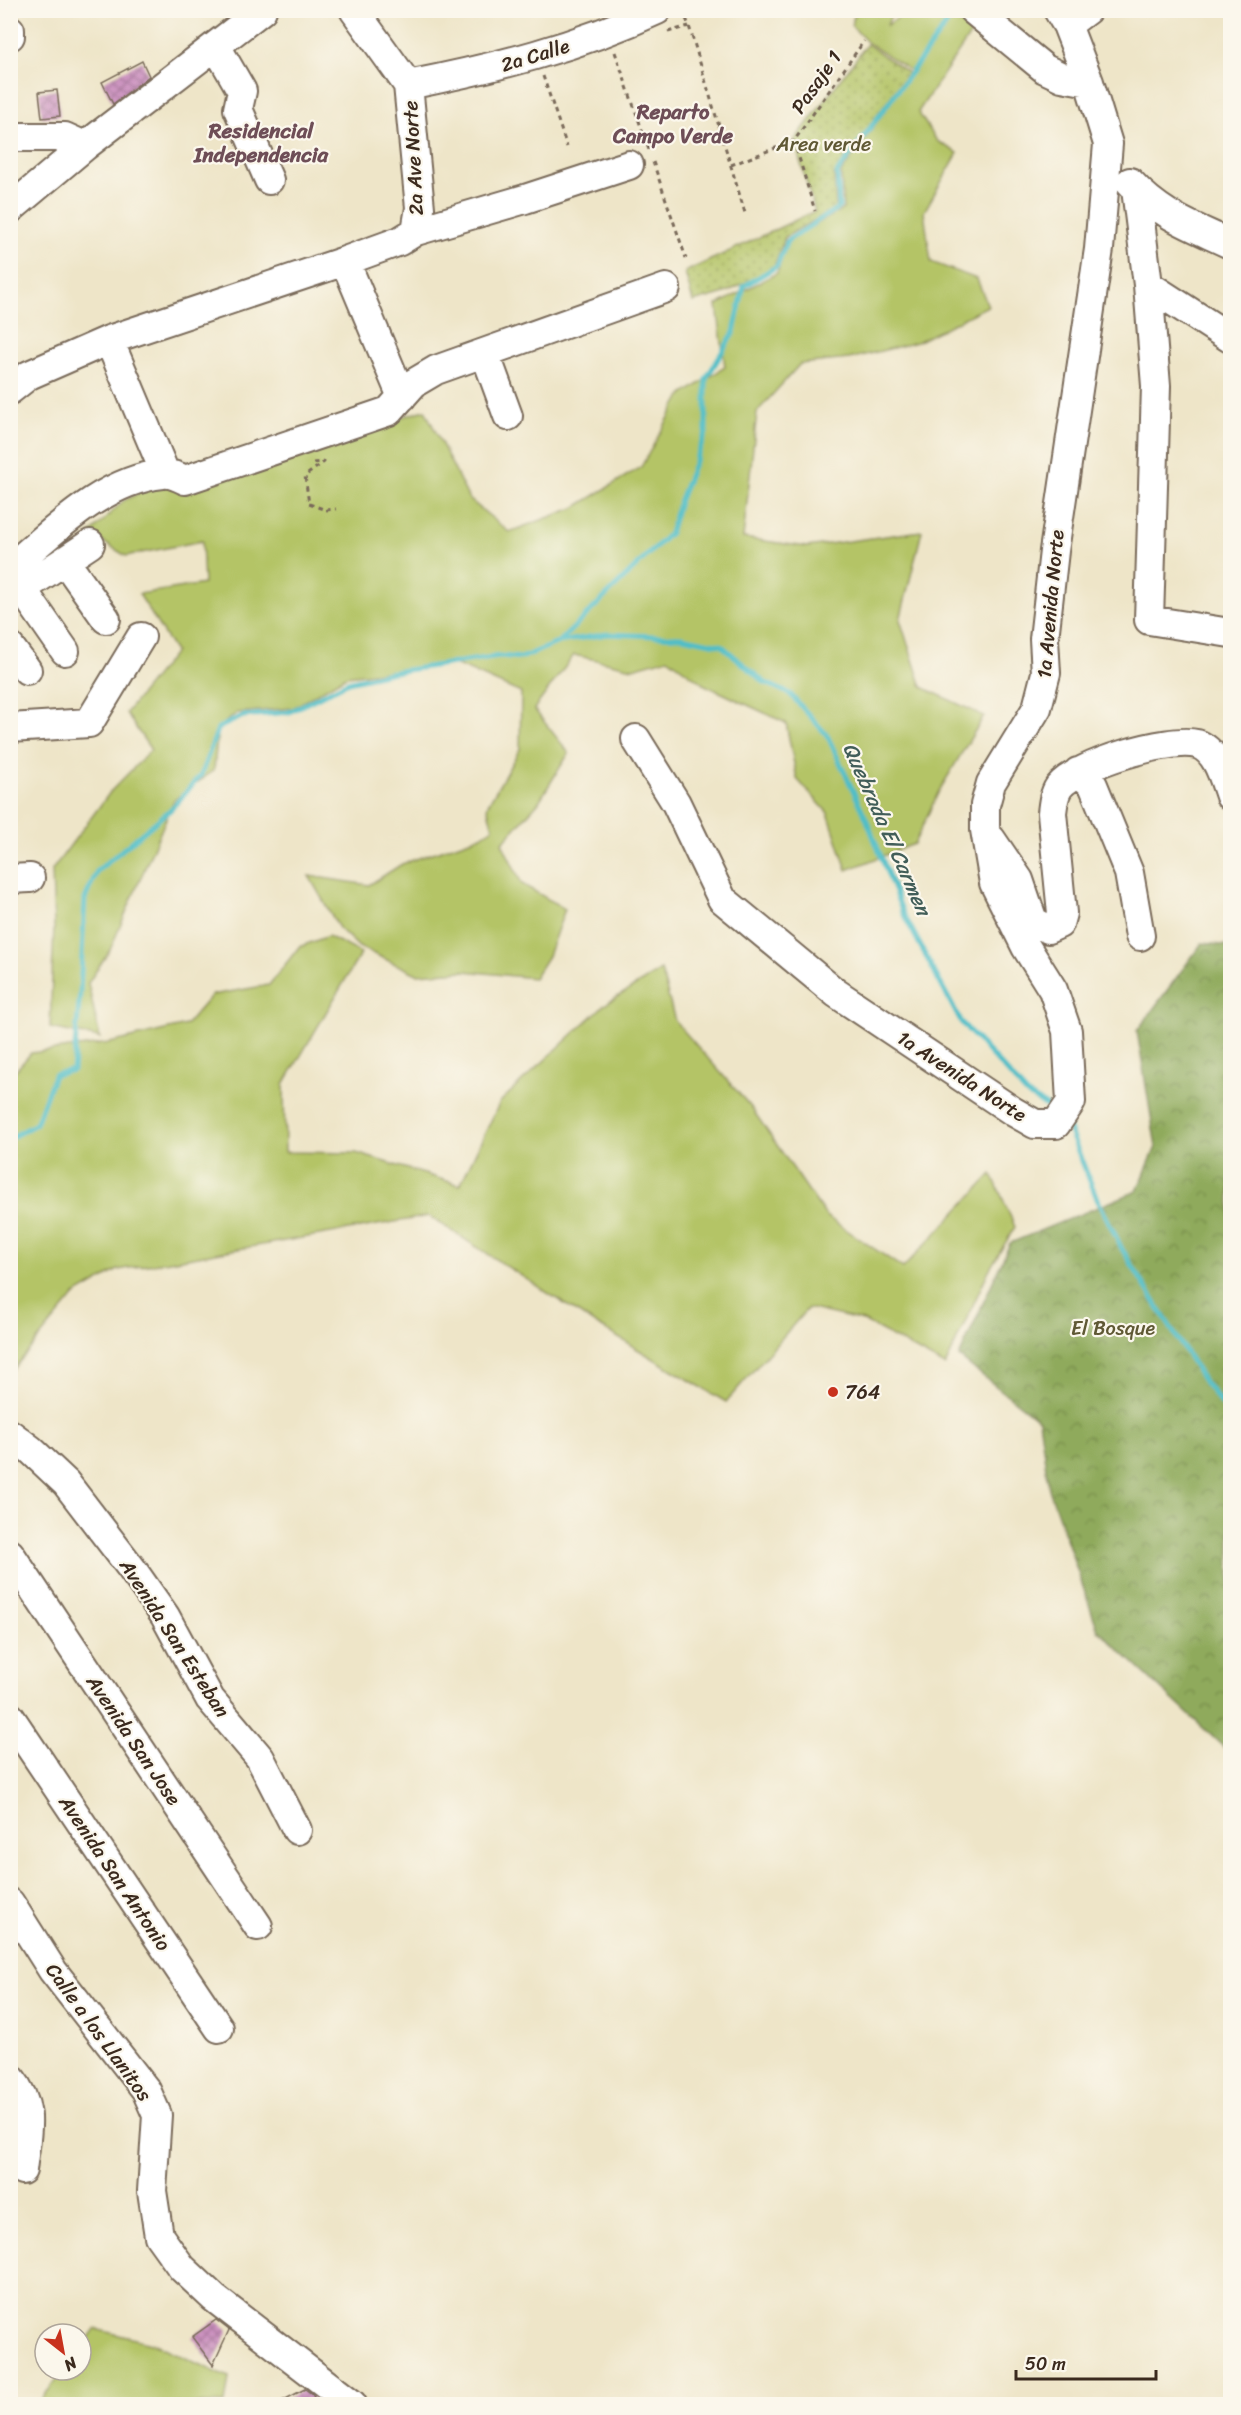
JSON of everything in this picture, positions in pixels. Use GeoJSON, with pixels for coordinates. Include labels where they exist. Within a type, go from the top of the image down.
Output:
{"type":"FeatureCollection","features":[{"type":"Feature","properties":{"kind":"street"},"geometry":{"type":"LineString","coordinates":[[10,209],[85,146],[262,10]]}},
{"type":"Feature","properties":{"kind":"street"},"geometry":{"type":"LineString","coordinates":[[354,10],[408,85]]}},
{"type":"Feature","properties":{"kind":"street"},"geometry":{"type":"LineString","coordinates":[[973,10],[1045,69],[1062,77],[1089,82]]}},
{"type":"Feature","properties":{"kind":"street","name":"1a Avenida Norte"},"geometry":{"type":"LineString","coordinates":[[636,739],[676,803],[722,899],[836,993],[1014,1113],[1035,1124],[1064,1113],[1067,1031],[1053,990],[1026,946],[994,883],[985,830],[985,805],[992,783],[1037,708],[1046,673],[1044,639],[1052,562],[1099,249],[1108,144],[1070,15]]}},
{"type":"Feature","properties":{"kind":"street","name":"2a Calle"},"geometry":{"type":"LineString","coordinates":[[408,85],[489,69],[613,31],[662,21]]}},
{"type":"Feature","properties":{"kind":"street"},"geometry":{"type":"LineString","coordinates":[[10,30],[10,36]]}},
{"type":"Feature","properties":{"kind":"street"},"geometry":{"type":"LineString","coordinates":[[216,45],[242,91],[238,109],[269,180]]}},
{"type":"Feature","properties":{"kind":"street","name":"2a Ave Norte"},"geometry":{"type":"LineString","coordinates":[[408,85],[420,208],[416,231]]}},
{"type":"Feature","properties":{"kind":"street"},"geometry":{"type":"LineString","coordinates":[[10,137],[65,137],[85,146]]}},
{"type":"Feature","properties":{"kind":"street"},"geometry":{"type":"LineString","coordinates":[[1108,144],[1125,176],[1154,205],[1185,225],[1230,244]]}},
{"type":"Feature","properties":{"kind":"street"},"geometry":{"type":"LineString","coordinates":[[10,390],[29,375],[109,340],[345,261],[400,241],[416,231],[629,165]]}},
{"type":"Feature","properties":{"kind":"street"},"geometry":{"type":"LineString","coordinates":[[1136,189],[1148,285],[1156,386],[1149,620],[1230,633]]}},
{"type":"Feature","properties":{"kind":"street"},"geometry":{"type":"LineString","coordinates":[[345,261],[402,397]]}},
{"type":"Feature","properties":{"kind":"street"},"geometry":{"type":"LineString","coordinates":[[1148,285],[1230,338]]}},
{"type":"Feature","properties":{"kind":"street"},"geometry":{"type":"LineString","coordinates":[[14,585],[75,514],[125,484],[165,473],[185,480],[389,411],[414,383],[436,370],[666,288]]}},
{"type":"Feature","properties":{"kind":"street"},"geometry":{"type":"LineString","coordinates":[[109,340],[165,473]]}},
{"type":"Feature","properties":{"kind":"street"},"geometry":{"type":"LineString","coordinates":[[485,353],[508,416]]}},
{"type":"Feature","properties":{"kind":"street"},"geometry":{"type":"LineString","coordinates":[[14,585],[65,561],[90,544]]}},
{"type":"Feature","properties":{"kind":"street"},"geometry":{"type":"LineString","coordinates":[[65,561],[106,619]]}},
{"type":"Feature","properties":{"kind":"street"},"geometry":{"type":"LineString","coordinates":[[14,585],[65,651]]}},
{"type":"Feature","properties":{"kind":"street"},"geometry":{"type":"LineString","coordinates":[[10,728],[88,723],[141,637]]}},
{"type":"Feature","properties":{"kind":"street"},"geometry":{"type":"LineString","coordinates":[[10,647],[27,670]]}},
{"type":"Feature","properties":{"kind":"street"},"geometry":{"type":"LineString","coordinates":[[985,830],[1019,880],[1033,921],[1048,929],[1059,924],[1062,913],[1052,813],[1053,800],[1059,787],[1078,772],[1115,757],[1167,744],[1198,744],[1218,761],[1230,796]]}},
{"type":"Feature","properties":{"kind":"street"},"geometry":{"type":"LineString","coordinates":[[1078,772],[1093,784],[1129,873],[1140,936]]}},
{"type":"Feature","properties":{"kind":"street","name":"Avenida San Esteban"},"geometry":{"type":"LineString","coordinates":[[10,1434],[66,1483],[132,1569],[165,1616],[210,1699],[260,1758],[297,1830]]}},
{"type":"Feature","properties":{"kind":"street","name":"Avenida San Jose"},"geometry":{"type":"LineString","coordinates":[[10,1554],[258,1926]]}},
{"type":"Feature","properties":{"kind":"street","name":"Avenida San Antonio"},"geometry":{"type":"LineString","coordinates":[[10,1717],[219,2028]]}},
{"type":"Feature","properties":{"kind":"street","name":"Calle a los Llanitos"},"geometry":{"type":"LineString","coordinates":[[10,1903],[53,1971],[146,2090],[157,2115],[152,2191],[159,2236],[182,2268],[214,2298],[352,2404]]}},
{"type":"Feature","properties":{"kind":"street"},"geometry":{"type":"LineString","coordinates":[[10,2077],[18,2086],[28,2110],[22,2170]]}},
{"type":"Feature","properties":{"kind":"path"},"geometry":{"type":"LineString","coordinates":[[683,10],[746,213]]}},
{"type":"Feature","properties":{"kind":"path"},"geometry":{"type":"LineString","coordinates":[[662,21],[689,26]]}},
{"type":"Feature","properties":{"kind":"path","name":"Pasaje 1"},"geometry":{"type":"LineString","coordinates":[[731,165],[794,141],[864,40]]}},
{"type":"Feature","properties":{"kind":"path"},"geometry":{"type":"LineString","coordinates":[[614,48],[686,258]]}},
{"type":"Feature","properties":{"kind":"path"},"geometry":{"type":"LineString","coordinates":[[541,70],[567,147]]}},
{"type":"Feature","properties":{"kind":"path","name":"Pasaje 1"},"geometry":{"type":"LineString","coordinates":[[794,141],[815,211]]}},
{"type":"Feature","properties":{"kind":"path"},"geometry":{"type":"LineString","coordinates":[[304,463],[324,462],[306,476],[309,504],[326,510],[336,509]]}},
{"type":"Feature","properties":{"kind":"green space"},"geometry":{"type":"Polygon","coordinates":[[[856,11],[893,11],[887,25],[908,11],[945,11],[972,32],[918,112],[937,141],[958,153],[924,212],[931,262],[977,279],[988,306],[917,342],[849,359],[800,364],[757,412],[743,538],[807,547],[922,531],[900,620],[922,687],[984,716],[939,791],[914,844],[847,870],[828,813],[797,779],[786,723],[705,685],[668,658],[633,668],[574,655],[534,709],[569,753],[538,803],[502,843],[522,884],[565,909],[548,956],[534,978],[464,971],[417,974],[359,947],[339,928],[309,876],[369,885],[402,864],[481,836],[493,828],[487,806],[520,749],[521,693],[455,664],[346,676],[293,708],[237,713],[218,728],[214,770],[174,800],[110,950],[88,983],[100,1038],[50,1028],[54,926],[52,870],[111,791],[151,750],[126,713],[175,652],[139,594],[204,584],[202,541],[126,556],[90,534],[123,501],[167,478],[298,448],[425,410],[469,499],[509,532],[574,508],[641,467],[681,396],[725,367],[717,305],[777,273],[788,240],[843,209],[841,173],[912,72],[867,42],[851,25],[856,11]]]}},
{"type":"Feature","properties":{"kind":"green space","name":"Area verde"},"geometry":{"type":"Polygon","coordinates":[[[867,44],[908,73],[834,175],[836,208],[785,237],[773,269],[725,293],[693,302],[685,272],[815,211],[794,141],[867,44]]]}},
{"type":"Feature","properties":{"kind":"green space"},"geometry":{"type":"Polygon","coordinates":[[[328,936],[361,953],[284,1084],[285,1152],[356,1153],[460,1185],[500,1102],[604,1005],[661,970],[675,1021],[750,1106],[826,1216],[903,1268],[992,1174],[1015,1227],[989,1270],[945,1366],[863,1321],[808,1308],[726,1402],[597,1325],[429,1216],[118,1270],[75,1295],[11,1372],[11,1076],[31,1053],[110,1043],[186,1025],[212,995],[269,985],[299,947],[328,936]]]}},
{"type":"Feature","properties":{"kind":"green space","name":"El Bosque"},"geometry":{"type":"Polygon","coordinates":[[[1202,943],[1230,946],[1230,1753],[1098,1630],[1049,1489],[1039,1420],[959,1357],[1010,1243],[1137,1191],[1156,1147],[1137,1031],[1202,943]]]}},
{"type":"Feature","properties":{"kind":"green space"},"geometry":{"type":"Polygon","coordinates":[[[95,2329],[155,2344],[229,2378],[225,2404],[38,2404],[55,2382],[93,2382],[93,2332],[95,2329]]]}},
{"type":"Feature","properties":{"kind":"building"},"geometry":{"type":"Polygon","coordinates":[[[142,61],[149,76],[113,104],[102,82],[142,61]]]}},
{"type":"Feature","properties":{"kind":"building"},"geometry":{"type":"Polygon","coordinates":[[[57,90],[60,116],[42,118],[39,92],[57,90]]]}},
{"type":"Feature","properties":{"kind":"building"},"geometry":{"type":"Polygon","coordinates":[[[216,2320],[229,2330],[213,2365],[192,2337],[216,2320]]]}},
{"type":"Feature","properties":{"kind":"building"},"geometry":{"type":"Polygon","coordinates":[[[305,2389],[312,2394],[318,2404],[276,2404],[305,2389]]]}},
{"type":"Feature","properties":{"kind":"waterway"},"geometry":{"type":"LineString","coordinates":[[559,642],[670,533],[679,502],[706,433],[706,379],[734,332],[744,286],[777,266],[787,241],[839,207],[837,173],[957,10]]}},
{"type":"Feature","properties":{"kind":"waterway","name":"Quebrada El Carmen"},"geometry":{"type":"LineString","coordinates":[[10,1138],[36,1124],[54,1075],[73,1070],[85,899],[97,871],[171,809],[201,775],[218,728],[243,716],[289,712],[348,682],[393,672],[500,656],[521,658],[559,642],[607,634],[682,637],[721,645],[764,682],[790,694],[827,735],[866,818],[903,913],[961,1022],[1028,1095],[1055,1111]]}},
{"type":"Feature","properties":{"kind":"waterway","name":"Quebrada El Carmen"},"geometry":{"type":"LineString","coordinates":[[1067,1124],[1096,1196],[1122,1249],[1205,1383],[1230,1414]]}},
{"type":"Feature","properties":{"kind":"place","name":"764"},"geometry":{"type":"Point","coordinates":[833,1392]}},
{"type":"Feature","properties":{"kind":"district","name":"Reparto Campo Verde"},"geometry":{"type":"Point","coordinates":[673,124]}},
{"type":"Feature","properties":{"kind":"district","name":"Residencial Independencia"},"geometry":{"type":"Point","coordinates":[261,143]}}]}
